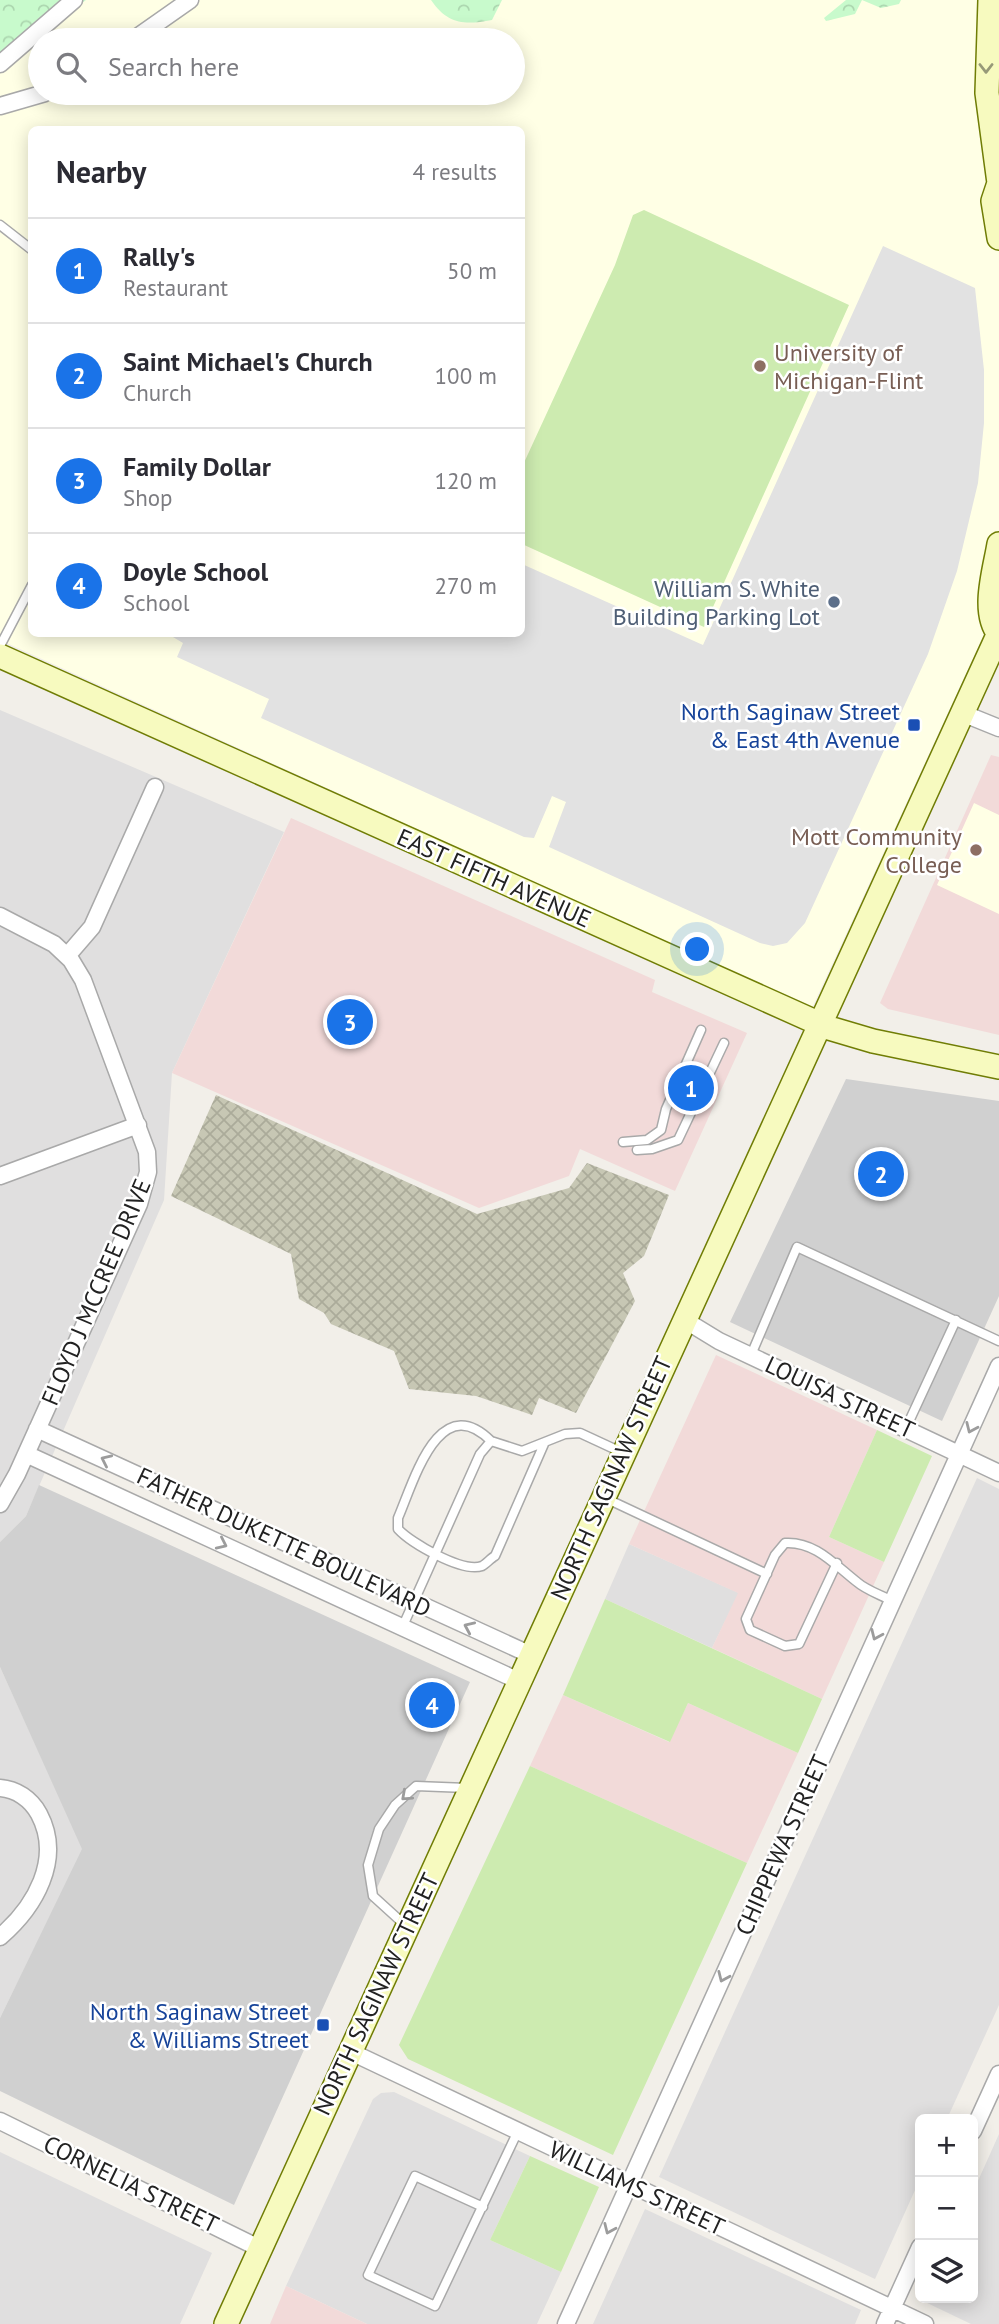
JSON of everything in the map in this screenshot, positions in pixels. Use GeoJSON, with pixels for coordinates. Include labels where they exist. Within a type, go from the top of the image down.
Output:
{"type":"FeatureCollection","features":[{"type":"Feature","properties":{"kind":"main road"},"geometry":{"type":"LineString","coordinates":[[990,0],[986,93],[999,183],[993,201],[999,238]]}},
{"type":"Feature","properties":{"kind":"main road"},"geometry":{"type":"LineString","coordinates":[[999,544],[991,600],[993,625],[999,634]]}},
{"type":"Feature","properties":{"kind":"main road","name":"NORTH SAGINAW STREET"},"geometry":{"type":"LineString","coordinates":[[226,2324],[683,1319],[999,634]]}},
{"type":"Feature","properties":{"kind":"main road","name":"EAST FIFTH AVENUE"},"geometry":{"type":"LineString","coordinates":[[0,656],[820,1024],[864,1039],[999,1067]]}},
{"type":"Feature","properties":{"kind":"street"},"geometry":{"type":"LineString","coordinates":[[42,28],[74,0]]}},
{"type":"Feature","properties":{"kind":"street"},"geometry":{"type":"LineString","coordinates":[[150,28],[190,0]]}},
{"type":"Feature","properties":{"kind":"street"},"geometry":{"type":"LineString","coordinates":[[0,64],[28,40]]}},
{"type":"Feature","properties":{"kind":"street"},"geometry":{"type":"LineString","coordinates":[[0,106],[28,98]]}},
{"type":"Feature","properties":{"kind":"street"},"geometry":{"type":"LineString","coordinates":[[961,713],[999,728]]}},
{"type":"Feature","properties":{"kind":"street"},"geometry":{"type":"LineString","coordinates":[[67,956],[92,927],[155,787]]}},
{"type":"Feature","properties":{"kind":"street","name":"FLOYD J MCCREE DRIVE"},"geometry":{"type":"LineString","coordinates":[[0,916],[46,938],[67,956],[87,990],[138,1125],[148,1162],[144,1192],[26,1454],[0,1504]]}},
{"type":"Feature","properties":{"kind":"street"},"geometry":{"type":"LineString","coordinates":[[0,1176],[138,1125]]}},
{"type":"Feature","properties":{"kind":"street","name":"LOUISA STREET"},"geometry":{"type":"LineString","coordinates":[[683,1319],[751,1355],[999,1473]]}},
{"type":"Feature","properties":{"kind":"street","name":"CHIPPEWA STREET"},"geometry":{"type":"LineString","coordinates":[[566,2324],[999,1366]]}},
{"type":"Feature","properties":{"kind":"street","name":"FATHER DUKETTE BOULEVARD"},"geometry":{"type":"LineString","coordinates":[[37,1429],[531,1655]]}},
{"type":"Feature","properties":{"kind":"street","name":"FATHER DUKETTE BOULEVARD"},"geometry":{"type":"LineString","coordinates":[[26,1454],[519,1681]]}},
{"type":"Feature","properties":{"kind":"street"},"geometry":{"type":"LineString","coordinates":[[136,1505],[148,1479]]}},
{"type":"Feature","properties":{"kind":"street"},"geometry":{"type":"LineString","coordinates":[[196,1532],[207,1506]]}},
{"type":"Feature","properties":{"kind":"street"},"geometry":{"type":"LineString","coordinates":[[0,1788],[14,1791],[33,1804],[42,1821],[49,1850],[43,1875],[28,1907],[0,1937]]}},
{"type":"Feature","properties":{"kind":"street","name":"WILLIAMS STREET"},"geometry":{"type":"LineString","coordinates":[[349,2051],[629,2184],[889,2316],[925,2324]]}},
{"type":"Feature","properties":{"kind":"street"},"geometry":{"type":"LineString","coordinates":[[978,2120],[999,2074]]}},
{"type":"Feature","properties":{"kind":"street","name":"CORNELIA STREET"},"geometry":{"type":"LineString","coordinates":[[0,2121],[261,2249]]}},
{"type":"Feature","properties":{"kind":"street"},"geometry":{"type":"LineString","coordinates":[[889,2316],[915,2258]]}},
{"type":"Feature","properties":{"kind":"lane"},"geometry":{"type":"LineString","coordinates":[[0,225],[28,247]]}},
{"type":"Feature","properties":{"kind":"lane"},"geometry":{"type":"LineString","coordinates":[[0,646],[28,593]]}},
{"type":"Feature","properties":{"kind":"lane"},"geometry":{"type":"LineString","coordinates":[[623,1142],[647,1140],[661,1130],[666,1109],[701,1030]]}},
{"type":"Feature","properties":{"kind":"lane"},"geometry":{"type":"LineString","coordinates":[[638,1150],[659,1148],[678,1140],[724,1043]]}},
{"type":"Feature","properties":{"kind":"lane"},"geometry":{"type":"LineString","coordinates":[[751,1355],[797,1247],[999,1341]]}},
{"type":"Feature","properties":{"kind":"lane"},"geometry":{"type":"LineString","coordinates":[[906,1428],[956,1320]]}},
{"type":"Feature","properties":{"kind":"lane"},"geometry":{"type":"LineString","coordinates":[[544,1444],[495,1556],[482,1566],[464,1566],[409,1541],[398,1529],[398,1518],[432,1441],[444,1430],[465,1424],[482,1431],[492,1441],[522,1451],[565,1434],[580,1433],[623,1453]]}},
{"type":"Feature","properties":{"kind":"lane"},"geometry":{"type":"LineString","coordinates":[[402,1628],[480,1454],[492,1441]]}},
{"type":"Feature","properties":{"kind":"lane"},"geometry":{"type":"LineString","coordinates":[[603,1497],[766,1574]]}},
{"type":"Feature","properties":{"kind":"lane"},"geometry":{"type":"LineString","coordinates":[[837,1563],[799,1644],[785,1646],[750,1630],[746,1619],[766,1574],[785,1543],[799,1542],[837,1563],[858,1584],[892,1601]]}},
{"type":"Feature","properties":{"kind":"lane"},"geometry":{"type":"LineString","coordinates":[[406,1927],[373,1896],[368,1865],[379,1829],[395,1805],[416,1786],[470,1788]]}},
{"type":"Feature","properties":{"kind":"lane"},"geometry":{"type":"LineString","coordinates":[[483,2207],[415,2176],[368,2275],[435,2306],[483,2207],[517,2133]]}},
{"type":"Feature","properties":{"kind":"shaded area","name":"University of Michigan-Flint"},"geometry":{"type":"Polygon","coordinates":[[[67,0],[999,0],[999,602],[812,1008],[0,640],[0,57],[28,33],[28,105],[525,105],[525,28],[34,28],[67,0]]]}},
{"type":"Feature","properties":{"kind":"shaded area","name":"William S. White Building Parking Lot"},"geometry":{"type":"Polygon","coordinates":[[[883,246],[975,288],[984,370],[984,423],[978,483],[957,571],[928,654],[805,923],[787,943],[773,946],[760,943],[549,847],[566,802],[552,796],[534,838],[524,837],[261,718],[269,699],[177,657],[183,643],[173,637],[525,637],[525,565],[703,645],[883,246]]]}},
{"type":"Feature","properties":{"kind":"shaded area"},"geometry":{"type":"Polygon","coordinates":[[[0,710],[284,832],[172,1073],[164,1200],[26,1516],[0,1542],[0,710]]]}},
{"type":"Feature","properties":{"kind":"shaded area"},"geometry":{"type":"Polygon","coordinates":[[[991,755],[999,757],[999,1035],[888,1009],[880,1003],[991,755]]]}},
{"type":"Feature","properties":{"kind":"shaded area","name":"Mott Community College"},"geometry":{"type":"Polygon","coordinates":[[[974,803],[999,815],[999,914],[937,885],[974,803]]]}},
{"type":"Feature","properties":{"kind":"shaded area"},"geometry":{"type":"Polygon","coordinates":[[[291,818],[655,980],[652,992],[747,1033],[675,1191],[580,1149],[569,1176],[479,1208],[172,1073],[291,818]]]}},
{"type":"Feature","properties":{"kind":"shaded area"},"geometry":{"type":"Polygon","coordinates":[[[846,1079],[999,1101],[999,1296],[942,1421],[730,1322],[846,1079]]]}},
{"type":"Feature","properties":{"kind":"shaded area"},"geometry":{"type":"Polygon","coordinates":[[[216,1095],[477,1214],[569,1188],[587,1163],[669,1195],[644,1256],[623,1273],[635,1301],[576,1413],[539,1398],[532,1415],[476,1396],[409,1389],[394,1351],[331,1324],[324,1313],[299,1299],[291,1254],[171,1196],[216,1095]]]}},
{"type":"Feature","properties":{"kind":"shaded area"},"geometry":{"type":"Polygon","coordinates":[[[716,1355],[877,1430],[829,1537],[884,1562],[822,1699],[712,1648],[738,1593],[629,1544],[716,1355]]]}},
{"type":"Feature","properties":{"kind":"shaded area"},"geometry":{"type":"Polygon","coordinates":[[[977,1478],[999,1489],[999,2005],[949,2114],[915,2114],[915,2190],[875,2279],[659,2177],[977,1478]]]}},
{"type":"Feature","properties":{"kind":"shaded area"},"geometry":{"type":"Polygon","coordinates":[[[39,1485],[470,1682],[234,2205],[0,2091],[0,2018],[82,1849],[0,1667],[0,1542],[26,1516],[39,1485]]]}},
{"type":"Feature","properties":{"kind":"shaded area"},"geometry":{"type":"Polygon","coordinates":[[[629,1544],[739,1593],[712,1648],[605,1599],[629,1544]]]}},
{"type":"Feature","properties":{"kind":"shaded area"},"geometry":{"type":"Polygon","coordinates":[[[0,1667],[83,1849],[0,2018],[0,1667]]]}},
{"type":"Feature","properties":{"kind":"shaded area"},"geometry":{"type":"Polygon","coordinates":[[[563,1695],[669,1742],[688,1703],[798,1753],[747,1863],[530,1766],[563,1695]]]}},
{"type":"Feature","properties":{"kind":"shaded area"},"geometry":{"type":"Polygon","coordinates":[[[394,2092],[530,2156],[490,2240],[561,2272],[537,2324],[367,2324],[286,2286],[373,2099],[381,2093],[394,2092]]]}},
{"type":"Feature","properties":{"kind":"shaded area"},"geometry":{"type":"Polygon","coordinates":[[[999,2134],[999,2324],[971,2324],[927,2303],[978,2303],[978,2181],[999,2134]]]}},
{"type":"Feature","properties":{"kind":"shaded area"},"geometry":{"type":"Polygon","coordinates":[[[0,2152],[212,2253],[180,2324],[0,2324],[0,2152]]]}},
{"type":"Feature","properties":{"kind":"shaded area"},"geometry":{"type":"Polygon","coordinates":[[[645,2209],[861,2310],[855,2324],[593,2324],[645,2209]]]}},
{"type":"Feature","properties":{"kind":"shaded area"},"geometry":{"type":"Polygon","coordinates":[[[286,2286],[367,2324],[270,2324],[286,2286]]]}},
{"type":"Feature","properties":{"kind":"green space"},"geometry":{"type":"Polygon","coordinates":[[[0,0],[86,0],[48,28],[28,28],[28,43],[0,64],[0,0]]]}},
{"type":"Feature","properties":{"kind":"green space"},"geometry":{"type":"Polygon","coordinates":[[[431,0],[502,0],[492,20],[465,22],[451,19],[431,0]]]}},
{"type":"Feature","properties":{"kind":"green space"},"geometry":{"type":"Polygon","coordinates":[[[846,0],[862,0],[855,14],[826,21],[824,18],[846,0]]]}},
{"type":"Feature","properties":{"kind":"green space"},"geometry":{"type":"Polygon","coordinates":[[[862,0],[901,0],[899,4],[881,8],[862,0]]]}},
{"type":"Feature","properties":{"kind":"green space"},"geometry":{"type":"Polygon","coordinates":[[[644,210],[849,305],[704,627],[525,545],[525,460],[615,265],[633,215],[644,210]]]}},
{"type":"Feature","properties":{"kind":"green space"},"geometry":{"type":"Polygon","coordinates":[[[877,1430],[932,1456],[884,1562],[829,1537],[877,1430]]]}},
{"type":"Feature","properties":{"kind":"green space"},"geometry":{"type":"Polygon","coordinates":[[[605,1599],[822,1699],[798,1753],[688,1703],[670,1742],[563,1695],[605,1599]]]}},
{"type":"Feature","properties":{"kind":"green space"},"geometry":{"type":"Polygon","coordinates":[[[530,1766],[747,1863],[613,2155],[408,2059],[399,2045],[530,1766]]]}},
{"type":"Feature","properties":{"kind":"green space"},"geometry":{"type":"Polygon","coordinates":[[[530,2156],[599,2187],[561,2272],[490,2240],[530,2156]]]}},
{"type":"Feature","properties":{"kind":"place","name":"University of Michigan-Flint"},"geometry":{"type":"Point","coordinates":[760,366]}},
{"type":"Feature","properties":{"kind":"place","name":"William S. White Building Parking Lot"},"geometry":{"type":"Point","coordinates":[834,602]}},
{"type":"Feature","properties":{"kind":"place","name":"North Saginaw Street & East 4th Avenue"},"geometry":{"type":"Point","coordinates":[914,725]}},
{"type":"Feature","properties":{"kind":"place","name":"Mott Community College"},"geometry":{"type":"Point","coordinates":[976,850]}},
{"type":"Feature","properties":{"kind":"place","name":"Family Dollar"},"geometry":{"type":"Point","coordinates":[350,1022]}},
{"type":"Feature","properties":{"kind":"place","name":"Rally's"},"geometry":{"type":"Point","coordinates":[691,1088]}},
{"type":"Feature","properties":{"kind":"place","name":"Saint Michael's Church"},"geometry":{"type":"Point","coordinates":[881,1174]}},
{"type":"Feature","properties":{"kind":"place","name":"Doyle School"},"geometry":{"type":"Point","coordinates":[432,1705]}},
{"type":"Feature","properties":{"kind":"place","name":"North Saginaw Street & Williams Street"},"geometry":{"type":"Point","coordinates":[323,2025]}}]}
